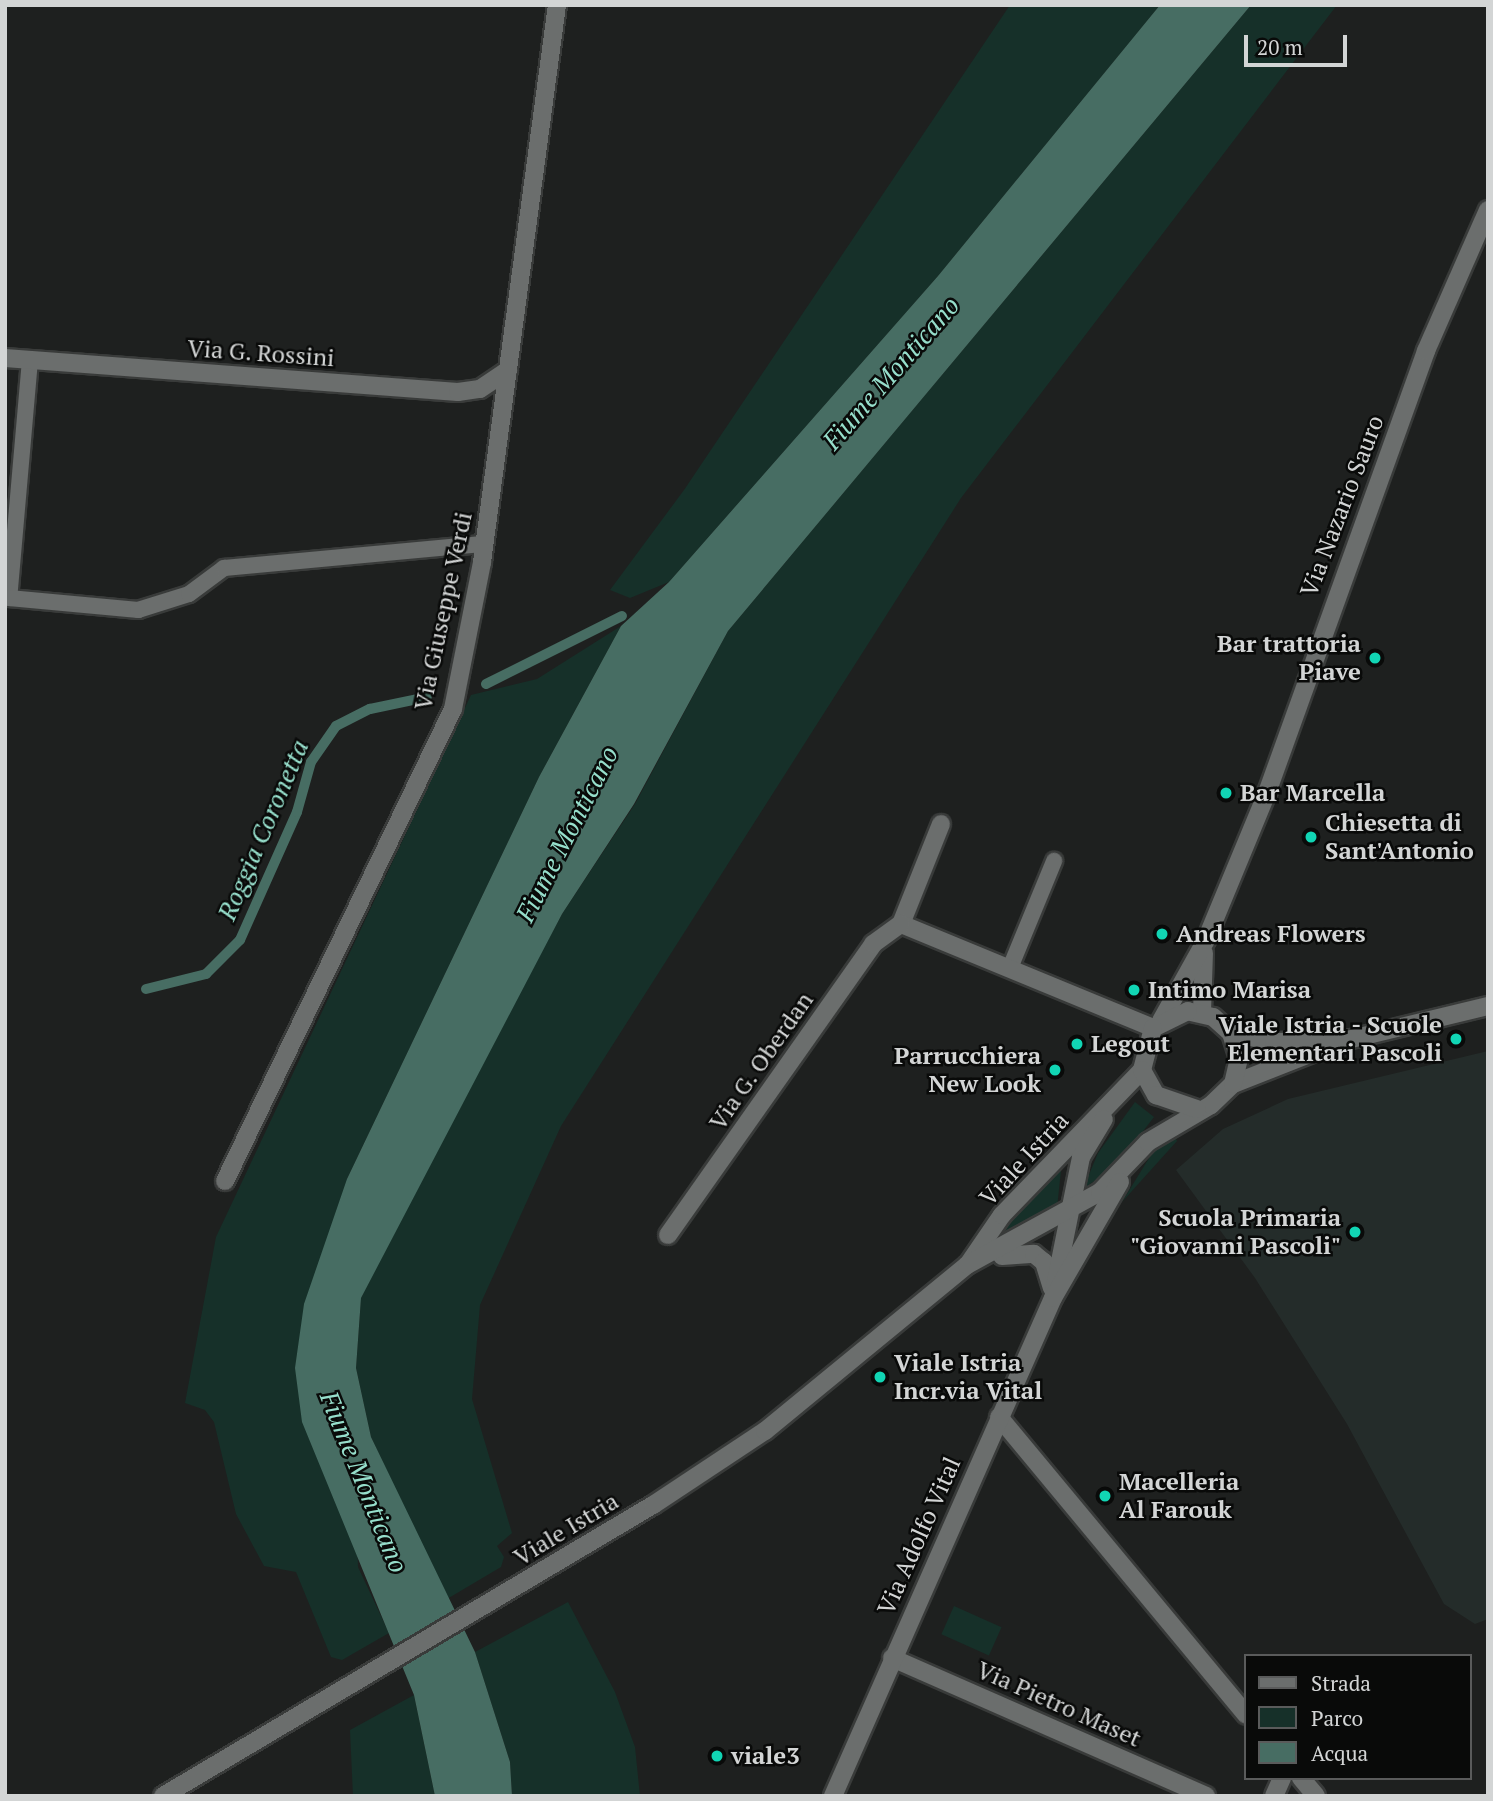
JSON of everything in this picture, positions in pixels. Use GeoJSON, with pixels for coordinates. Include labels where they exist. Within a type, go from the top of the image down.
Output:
{"type":"FeatureCollection","features":[{"type":"Feature","properties":{"kind":"street","name":"Via Giuseppe Verdi"},"geometry":{"type":"LineString","coordinates":[[225,1181],[453,709],[485,544],[557,5]]}},
{"type":"Feature","properties":{"kind":"street","name":"Via Nazario Sauro"},"geometry":{"type":"LineString","coordinates":[[1157,1024],[1206,940],[1308,687],[1320,635],[1459,266],[1488,210]]}},
{"type":"Feature","properties":{"kind":"street","name":"Via G. Rossini"},"geometry":{"type":"LineString","coordinates":[[5,358],[458,392],[480,389],[508,370]]}},
{"type":"Feature","properties":{"kind":"street"},"geometry":{"type":"LineString","coordinates":[[941,824],[901,924],[1157,1024],[1202,1012]]}},
{"type":"Feature","properties":{"kind":"street","name":"Via G. Oberdan"},"geometry":{"type":"LineString","coordinates":[[668,1236],[873,944],[901,924]]}},
{"type":"Feature","properties":{"kind":"street","name":"Via Nazario Sauro"},"geometry":{"type":"LineString","coordinates":[[1202,1012],[1206,940]]}},
{"type":"Feature","properties":{"kind":"street","name":"Viale Istria"},"geometry":{"type":"LineString","coordinates":[[163,1796],[350,1690],[765,1431],[967,1265],[1100,1192],[1148,1142],[1233,1084],[1343,1041],[1488,1006]]}},
{"type":"Feature","properties":{"kind":"street","name":"Viale Istria"},"geometry":{"type":"LineString","coordinates":[[1202,1012],[1231,1032],[1274,1041],[1343,1041]]}},
{"type":"Feature","properties":{"kind":"street"},"geometry":{"type":"LineString","coordinates":[[1157,1024],[1142,1070],[1156,1096],[1197,1109]]}},
{"type":"Feature","properties":{"kind":"street"},"geometry":{"type":"LineString","coordinates":[[1231,1032],[1239,1058],[1233,1084]]}},
{"type":"Feature","properties":{"kind":"street","name":"Viale Istria"},"geometry":{"type":"LineString","coordinates":[[967,1265],[1002,1215],[1142,1070]]}},
{"type":"Feature","properties":{"kind":"street","name":"Viale Istria"},"geometry":{"type":"LineString","coordinates":[[1067,1212],[1082,1157],[1121,1091]]}},
{"type":"Feature","properties":{"kind":"street","name":"Via Adolfo Vital"},"geometry":{"type":"LineString","coordinates":[[833,1796],[1053,1298],[1148,1142]]}},
{"type":"Feature","properties":{"kind":"street","name":"Via Adolfo Vital"},"geometry":{"type":"LineString","coordinates":[[1053,1298],[1067,1212]]}},
{"type":"Feature","properties":{"kind":"street"},"geometry":{"type":"LineString","coordinates":[[967,1265],[1021,1251],[1034,1254],[1048,1270],[1053,1298]]}},
{"type":"Feature","properties":{"kind":"street"},"geometry":{"type":"LineString","coordinates":[[999,1417],[1244,1713]]}},
{"type":"Feature","properties":{"kind":"street","name":"Via Pietro Maset"},"geometry":{"type":"LineString","coordinates":[[892,1658],[1206,1796]]}},
{"type":"Feature","properties":{"kind":"street"},"geometry":{"type":"LineString","coordinates":[[1274,1796],[1281,1780]]}},
{"type":"Feature","properties":{"kind":"street"},"geometry":{"type":"LineString","coordinates":[[1303,1780],[1316,1796]]}},
{"type":"Feature","properties":{"kind":"lane"},"geometry":{"type":"LineString","coordinates":[[30,360],[9,598],[138,610],[189,594],[224,568],[485,544]]}},
{"type":"Feature","properties":{"kind":"lane"},"geometry":{"type":"LineString","coordinates":[[1010,968],[1054,861]]}},
{"type":"Feature","properties":{"kind":"shaded area","name":"Scuola Primaria \"Giovanni Pascoli\""},"geometry":{"type":"Polygon","coordinates":[[[1488,1051],[1488,1619],[1475,1624],[1444,1604],[1347,1424],[1255,1278],[1176,1170],[1223,1129],[1288,1099],[1488,1051]]]}},
{"type":"Feature","properties":{"kind":"green space"},"geometry":{"type":"Polygon","coordinates":[[[1010,5],[1160,5],[938,276],[669,582],[630,598],[610,590],[684,490],[1010,5]]]}},
{"type":"Feature","properties":{"kind":"green space"},"geometry":{"type":"Polygon","coordinates":[[[1251,5],[1337,5],[961,498],[561,1126],[480,1305],[472,1399],[512,1533],[497,1546],[504,1557],[501,1567],[447,1599],[371,1437],[356,1368],[361,1298],[401,1211],[562,914],[635,804],[728,631],[1251,5]]]}},
{"type":"Feature","properties":{"kind":"green space"},"geometry":{"type":"Polygon","coordinates":[[[621,626],[539,777],[347,1179],[358,1567],[389,1633],[342,1660],[331,1657],[296,1572],[264,1566],[236,1514],[214,1422],[205,1410],[185,1403],[216,1237],[471,695],[537,679],[621,626]]]}},
{"type":"Feature","properties":{"kind":"green space"},"geometry":{"type":"Polygon","coordinates":[[[1135,1102],[1154,1117],[1117,1165],[1083,1189],[1098,1153],[1135,1102]]]}},
{"type":"Feature","properties":{"kind":"green space"},"geometry":{"type":"Polygon","coordinates":[[[1175,1137],[1177,1141],[1122,1202],[1154,1150],[1175,1137]]]}},
{"type":"Feature","properties":{"kind":"green space"},"geometry":{"type":"Polygon","coordinates":[[[1061,1170],[1057,1208],[1003,1238],[1003,1230],[1061,1170]]]}},
{"type":"Feature","properties":{"kind":"green space"},"geometry":{"type":"Polygon","coordinates":[[[568,1602],[615,1692],[635,1747],[640,1796],[512,1796],[510,1762],[475,1652],[568,1602]]]}},
{"type":"Feature","properties":{"kind":"green space"},"geometry":{"type":"Polygon","coordinates":[[[954,1606],[1002,1627],[989,1655],[941,1634],[954,1606]]]}},
{"type":"Feature","properties":{"kind":"green space"},"geometry":{"type":"Polygon","coordinates":[[[414,1695],[435,1796],[353,1796],[350,1730],[414,1695]]]}},
{"type":"Feature","properties":{"kind":"water","name":"Fiume Monticano"},"geometry":{"type":"Polygon","coordinates":[[[1160,5],[1251,5],[728,631],[634,804],[562,914],[361,1298],[356,1368],[371,1437],[475,1652],[510,1762],[512,1796],[435,1796],[414,1695],[302,1422],[295,1368],[304,1304],[347,1179],[539,777],[621,626],[669,582],[938,276],[1160,5]]]}},
{"type":"Feature","properties":{"kind":"waterway","name":"Roggia Coronetta"},"geometry":{"type":"LineString","coordinates":[[486,684],[622,616]]}},
{"type":"Feature","properties":{"kind":"waterway","name":"Roggia Coronetta"},"geometry":{"type":"LineString","coordinates":[[146,989],[206,974],[240,940],[297,812],[311,762],[336,726],[370,709],[427,697]]}},
{"type":"Feature","properties":{"kind":"place","name":"Bar trattoria Piave"},"geometry":{"type":"Point","coordinates":[1375,658]}},
{"type":"Feature","properties":{"kind":"place","name":"Bar Marcella"},"geometry":{"type":"Point","coordinates":[1226,793]}},
{"type":"Feature","properties":{"kind":"place","name":"Chiesetta di Sant'Antonio"},"geometry":{"type":"Point","coordinates":[1311,837]}},
{"type":"Feature","properties":{"kind":"place","name":"Andreas Flowers"},"geometry":{"type":"Point","coordinates":[1162,934]}},
{"type":"Feature","properties":{"kind":"place","name":"Intimo Marisa"},"geometry":{"type":"Point","coordinates":[1134,990]}},
{"type":"Feature","properties":{"kind":"place","name":"Viale Istria - Scuole Elementari Pascoli"},"geometry":{"type":"Point","coordinates":[1456,1039]}},
{"type":"Feature","properties":{"kind":"place","name":"Legout"},"geometry":{"type":"Point","coordinates":[1077,1044]}},
{"type":"Feature","properties":{"kind":"place","name":"Parrucchiera New Look"},"geometry":{"type":"Point","coordinates":[1055,1070]}},
{"type":"Feature","properties":{"kind":"place","name":"Scuola Primaria \"Giovanni Pascoli\""},"geometry":{"type":"Point","coordinates":[1355,1232]}},
{"type":"Feature","properties":{"kind":"place","name":"Viale Istria Incr.via Vital"},"geometry":{"type":"Point","coordinates":[880,1377]}},
{"type":"Feature","properties":{"kind":"place","name":"Macelleria Al Farouk"},"geometry":{"type":"Point","coordinates":[1105,1496]}},
{"type":"Feature","properties":{"kind":"place","name":"viale3"},"geometry":{"type":"Point","coordinates":[717,1756]}}]}
